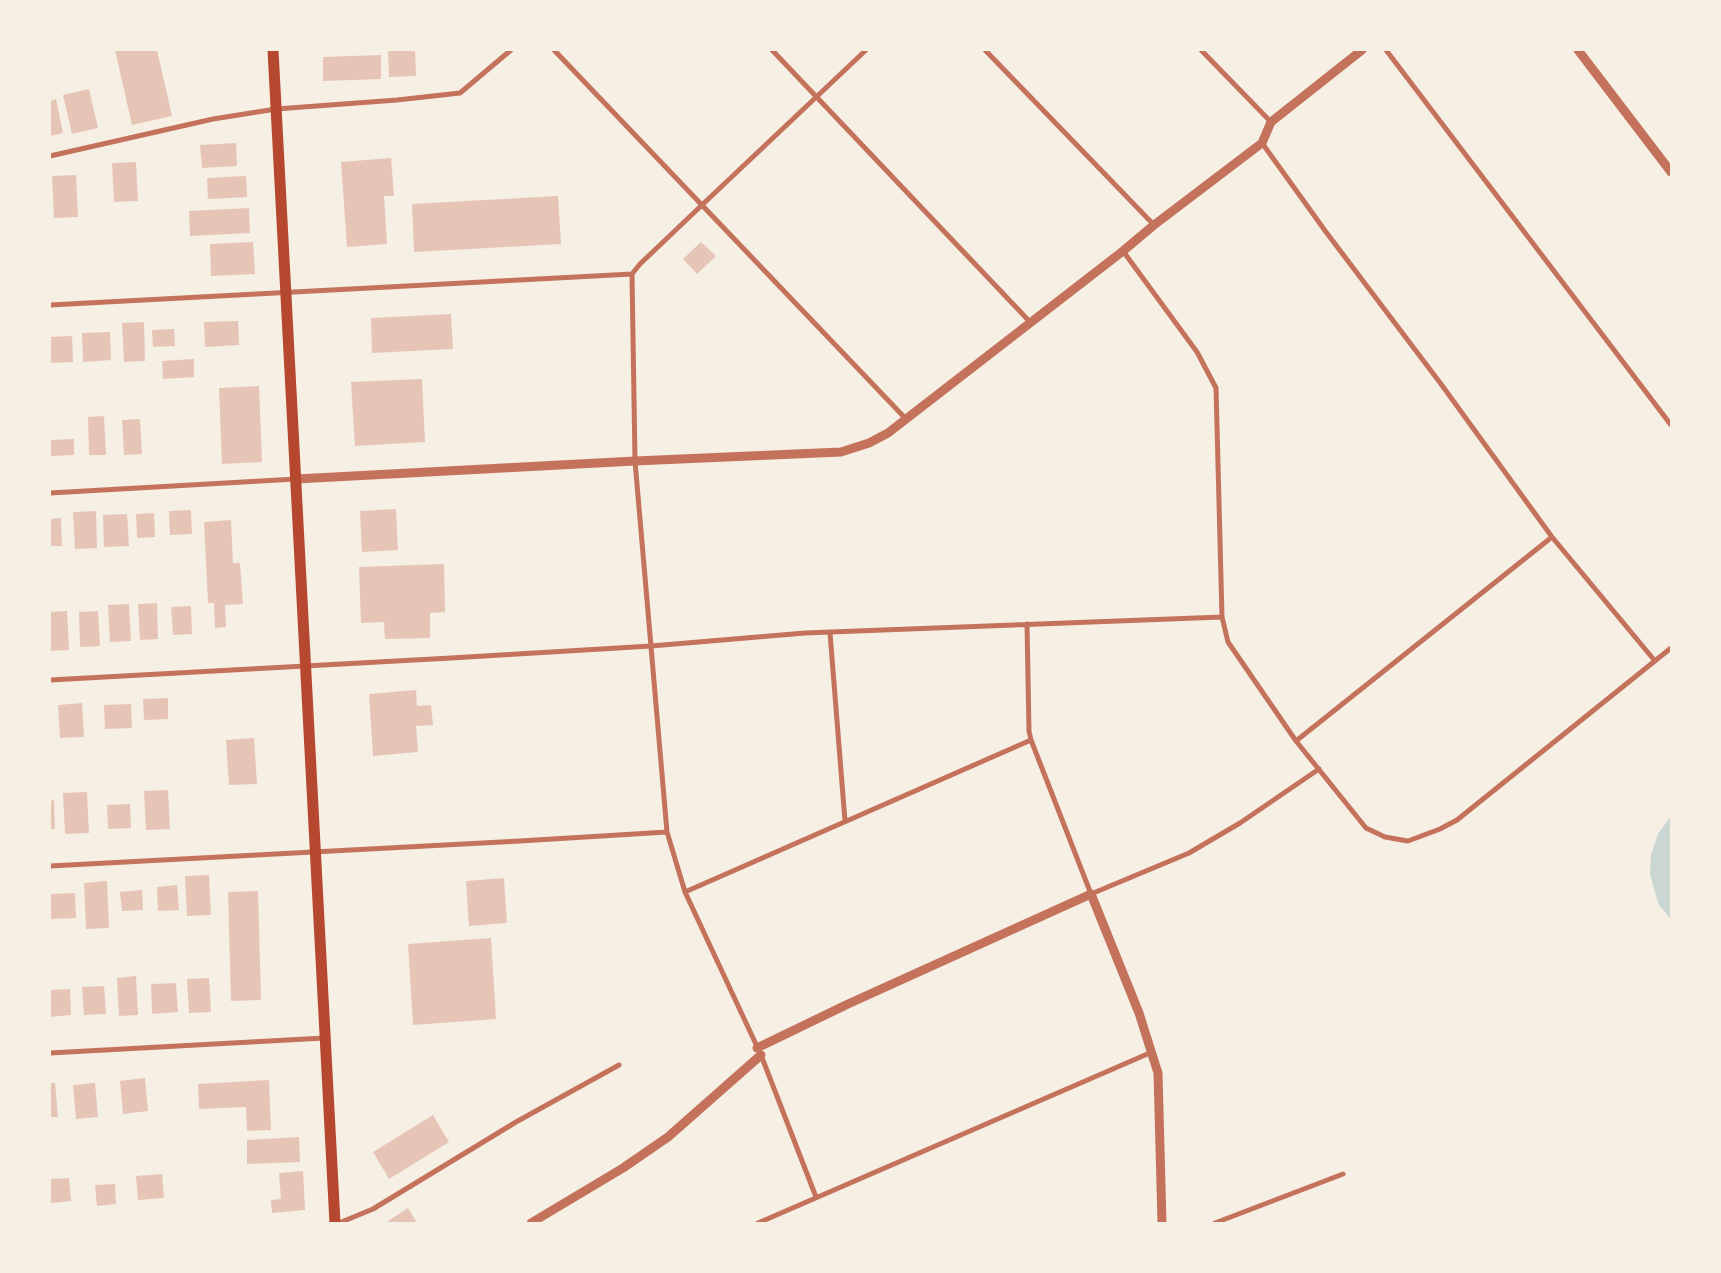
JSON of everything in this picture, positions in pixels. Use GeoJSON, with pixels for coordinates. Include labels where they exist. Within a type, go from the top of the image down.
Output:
{"type":"FeatureCollection","features":[{"type":"Feature","properties":{"kind":"main road"},"geometry":{"type":"LineString","coordinates":[[273,50],[335,1223]]}},
{"type":"Feature","properties":{"kind":"street"},"geometry":{"type":"LineString","coordinates":[[50,156],[213,119],[276,109],[460,93],[511,50]]}},
{"type":"Feature","properties":{"kind":"street"},"geometry":{"type":"LineString","coordinates":[[554,50],[906,419]]}},
{"type":"Feature","properties":{"kind":"street"},"geometry":{"type":"LineString","coordinates":[[772,50],[1030,323]]}},
{"type":"Feature","properties":{"kind":"street"},"geometry":{"type":"LineString","coordinates":[[816,1197],[759,1052],[685,892],[667,832],[635,461],[632,274],[640,264],[866,50]]}},
{"type":"Feature","properties":{"kind":"street"},"geometry":{"type":"LineString","coordinates":[[985,50],[1154,225]]}},
{"type":"Feature","properties":{"kind":"street"},"geometry":{"type":"LineString","coordinates":[[1201,50],[1271,122]]}},
{"type":"Feature","properties":{"kind":"street"},"geometry":{"type":"LineString","coordinates":[[50,492],[841,452],[869,443],[888,433],[1262,143],[1271,122],[1362,50]]}},
{"type":"Feature","properties":{"kind":"street"},"geometry":{"type":"LineString","coordinates":[[1386,50],[1671,425]]}},
{"type":"Feature","properties":{"kind":"street"},"geometry":{"type":"LineString","coordinates":[[1578,50],[1671,172]]}},
{"type":"Feature","properties":{"kind":"street"},"geometry":{"type":"LineString","coordinates":[[1262,143],[1552,537],[1655,661]]}},
{"type":"Feature","properties":{"kind":"street"},"geometry":{"type":"LineString","coordinates":[[1124,251],[1197,352],[1216,388],[1222,618],[1228,642],[1296,741],[1366,828],[1385,836],[1408,841],[1440,829],[1457,820],[1671,648]]}},
{"type":"Feature","properties":{"kind":"street"},"geometry":{"type":"LineString","coordinates":[[50,305],[632,274]]}},
{"type":"Feature","properties":{"kind":"street"},"geometry":{"type":"LineString","coordinates":[[1296,741],[1552,537]]}},
{"type":"Feature","properties":{"kind":"street"},"geometry":{"type":"LineString","coordinates":[[50,680],[651,646],[805,633],[1222,618]]}},
{"type":"Feature","properties":{"kind":"street"},"geometry":{"type":"LineString","coordinates":[[1027,624],[1029,731],[1031,740],[1139,1013],[1158,1073],[1162,1223]]}},
{"type":"Feature","properties":{"kind":"street"},"geometry":{"type":"LineString","coordinates":[[830,633],[844,821]]}},
{"type":"Feature","properties":{"kind":"street"},"geometry":{"type":"LineString","coordinates":[[685,892],[1031,740]]}},
{"type":"Feature","properties":{"kind":"street"},"geometry":{"type":"LineString","coordinates":[[531,1223],[623,1168],[668,1137],[759,1052],[857,1000],[1091,894],[1189,854],[1240,823],[1319,769]]}},
{"type":"Feature","properties":{"kind":"street"},"geometry":{"type":"LineString","coordinates":[[50,866],[667,832]]}},
{"type":"Feature","properties":{"kind":"street"},"geometry":{"type":"LineString","coordinates":[[50,1053],[325,1038]]}},
{"type":"Feature","properties":{"kind":"street"},"geometry":{"type":"LineString","coordinates":[[758,1223],[1152,1052]]}},
{"type":"Feature","properties":{"kind":"street"},"geometry":{"type":"LineString","coordinates":[[339,1223],[373,1209],[516,1122],[619,1065]]}},
{"type":"Feature","properties":{"kind":"street"},"geometry":{"type":"LineString","coordinates":[[1214,1223],[1343,1174]]}},
{"type":"Feature","properties":{"kind":"shaded area"},"geometry":{"type":"Polygon","coordinates":[[[1671,816],[1671,919],[1659,905],[1650,875],[1651,855],[1658,834],[1671,816]]]}},
{"type":"Feature","properties":{"kind":"building"},"geometry":{"type":"Polygon","coordinates":[[[115,50],[157,50],[172,116],[132,125],[115,50]]]}},
{"type":"Feature","properties":{"kind":"building"},"geometry":{"type":"Polygon","coordinates":[[[388,50],[415,50],[416,76],[389,77],[388,50]]]}},
{"type":"Feature","properties":{"kind":"building"},"geometry":{"type":"Polygon","coordinates":[[[381,55],[381,79],[323,81],[323,57],[381,55]]]}},
{"type":"Feature","properties":{"kind":"building"},"geometry":{"type":"Polygon","coordinates":[[[89,89],[98,128],[72,134],[63,95],[89,89]]]}},
{"type":"Feature","properties":{"kind":"building"},"geometry":{"type":"Polygon","coordinates":[[[56,99],[63,133],[50,136],[50,101],[56,99]]]}},
{"type":"Feature","properties":{"kind":"building"},"geometry":{"type":"Polygon","coordinates":[[[236,143],[237,166],[202,168],[200,145],[236,143]]]}},
{"type":"Feature","properties":{"kind":"building"},"geometry":{"type":"Polygon","coordinates":[[[391,158],[394,196],[384,196],[387,244],[347,247],[341,162],[391,158]]]}},
{"type":"Feature","properties":{"kind":"building"},"geometry":{"type":"Polygon","coordinates":[[[136,162],[138,201],[114,202],[112,163],[136,162]]]}},
{"type":"Feature","properties":{"kind":"building"},"geometry":{"type":"Polygon","coordinates":[[[76,175],[78,217],[54,218],[52,176],[76,175]]]}},
{"type":"Feature","properties":{"kind":"building"},"geometry":{"type":"Polygon","coordinates":[[[246,176],[247,197],[208,199],[207,178],[246,176]]]}},
{"type":"Feature","properties":{"kind":"building"},"geometry":{"type":"Polygon","coordinates":[[[558,196],[561,244],[414,252],[412,204],[558,196]]]}},
{"type":"Feature","properties":{"kind":"building"},"geometry":{"type":"Polygon","coordinates":[[[249,208],[250,233],[190,236],[189,211],[249,208]]]}},
{"type":"Feature","properties":{"kind":"building"},"geometry":{"type":"Polygon","coordinates":[[[253,242],[255,274],[211,276],[210,244],[253,242]]]}},
{"type":"Feature","properties":{"kind":"building"},"geometry":{"type":"Polygon","coordinates":[[[701,242],[716,256],[697,274],[683,259],[701,242]]]}},
{"type":"Feature","properties":{"kind":"building"},"geometry":{"type":"Polygon","coordinates":[[[451,314],[453,349],[372,353],[371,318],[451,314]]]}},
{"type":"Feature","properties":{"kind":"building"},"geometry":{"type":"Polygon","coordinates":[[[238,321],[239,345],[205,347],[204,322],[238,321]]]}},
{"type":"Feature","properties":{"kind":"building"},"geometry":{"type":"Polygon","coordinates":[[[144,322],[145,361],[124,362],[122,323],[144,322]]]}},
{"type":"Feature","properties":{"kind":"building"},"geometry":{"type":"Polygon","coordinates":[[[174,329],[175,346],[153,347],[152,330],[174,329]]]}},
{"type":"Feature","properties":{"kind":"building"},"geometry":{"type":"Polygon","coordinates":[[[110,332],[111,360],[83,362],[82,333],[110,332]]]}},
{"type":"Feature","properties":{"kind":"building"},"geometry":{"type":"Polygon","coordinates":[[[72,336],[73,362],[50,363],[50,337],[72,336]]]}},
{"type":"Feature","properties":{"kind":"building"},"geometry":{"type":"Polygon","coordinates":[[[194,359],[194,377],[163,379],[162,361],[194,359]]]}},
{"type":"Feature","properties":{"kind":"building"},"geometry":{"type":"Polygon","coordinates":[[[422,379],[425,442],[355,446],[351,382],[422,379]]]}},
{"type":"Feature","properties":{"kind":"building"},"geometry":{"type":"Polygon","coordinates":[[[259,386],[262,462],[222,464],[219,388],[259,386]]]}},
{"type":"Feature","properties":{"kind":"building"},"geometry":{"type":"Polygon","coordinates":[[[104,416],[106,455],[89,455],[88,417],[104,416]]]}},
{"type":"Feature","properties":{"kind":"building"},"geometry":{"type":"Polygon","coordinates":[[[140,419],[142,454],[124,455],[122,420],[140,419]]]}},
{"type":"Feature","properties":{"kind":"building"},"geometry":{"type":"Polygon","coordinates":[[[74,439],[74,455],[50,456],[50,440],[74,439]]]}},
{"type":"Feature","properties":{"kind":"building"},"geometry":{"type":"Polygon","coordinates":[[[396,509],[398,550],[362,552],[360,511],[396,509]]]}},
{"type":"Feature","properties":{"kind":"building"},"geometry":{"type":"Polygon","coordinates":[[[191,510],[192,534],[170,535],[169,511],[191,510]]]}},
{"type":"Feature","properties":{"kind":"building"},"geometry":{"type":"Polygon","coordinates":[[[96,511],[97,548],[75,549],[73,512],[96,511]]]}},
{"type":"Feature","properties":{"kind":"building"},"geometry":{"type":"Polygon","coordinates":[[[154,513],[155,537],[137,538],[136,514],[154,513]]]}},
{"type":"Feature","properties":{"kind":"building"},"geometry":{"type":"Polygon","coordinates":[[[127,514],[129,546],[104,547],[103,515],[127,514]]]}},
{"type":"Feature","properties":{"kind":"building"},"geometry":{"type":"Polygon","coordinates":[[[61,518],[62,546],[50,546],[50,519],[61,518]]]}},
{"type":"Feature","properties":{"kind":"building"},"geometry":{"type":"Polygon","coordinates":[[[231,520],[233,563],[240,563],[243,604],[225,605],[226,627],[215,628],[214,603],[208,603],[204,522],[231,520]]]}},
{"type":"Feature","properties":{"kind":"building"},"geometry":{"type":"Polygon","coordinates":[[[444,564],[445,612],[430,613],[430,638],[385,639],[384,622],[361,623],[359,567],[444,564]]]}},
{"type":"Feature","properties":{"kind":"building"},"geometry":{"type":"Polygon","coordinates":[[[157,603],[158,639],[140,640],[138,604],[157,603]]]}},
{"type":"Feature","properties":{"kind":"building"},"geometry":{"type":"Polygon","coordinates":[[[129,604],[131,641],[110,642],[108,605],[129,604]]]}},
{"type":"Feature","properties":{"kind":"building"},"geometry":{"type":"Polygon","coordinates":[[[191,606],[192,634],[173,635],[171,607],[191,606]]]}},
{"type":"Feature","properties":{"kind":"building"},"geometry":{"type":"Polygon","coordinates":[[[67,611],[69,650],[50,651],[50,612],[67,611]]]}},
{"type":"Feature","properties":{"kind":"building"},"geometry":{"type":"Polygon","coordinates":[[[98,611],[100,646],[80,647],[79,612],[98,611]]]}},
{"type":"Feature","properties":{"kind":"building"},"geometry":{"type":"Polygon","coordinates":[[[416,690],[417,706],[431,705],[433,725],[416,726],[418,752],[373,756],[369,694],[416,690]]]}},
{"type":"Feature","properties":{"kind":"building"},"geometry":{"type":"Polygon","coordinates":[[[168,698],[168,719],[144,720],[143,699],[168,698]]]}},
{"type":"Feature","properties":{"kind":"building"},"geometry":{"type":"Polygon","coordinates":[[[82,703],[84,737],[60,738],[58,705],[82,703]]]}},
{"type":"Feature","properties":{"kind":"building"},"geometry":{"type":"Polygon","coordinates":[[[131,704],[132,728],[105,729],[104,705],[131,704]]]}},
{"type":"Feature","properties":{"kind":"building"},"geometry":{"type":"Polygon","coordinates":[[[254,738],[257,784],[229,785],[226,740],[254,738]]]}},
{"type":"Feature","properties":{"kind":"building"},"geometry":{"type":"Polygon","coordinates":[[[168,790],[170,829],[146,830],[144,791],[168,790]]]}},
{"type":"Feature","properties":{"kind":"building"},"geometry":{"type":"Polygon","coordinates":[[[87,792],[89,833],[65,834],[63,793],[87,792]]]}},
{"type":"Feature","properties":{"kind":"building"},"geometry":{"type":"Polygon","coordinates":[[[54,800],[55,829],[50,829],[50,801],[54,800]]]}},
{"type":"Feature","properties":{"kind":"building"},"geometry":{"type":"Polygon","coordinates":[[[130,804],[131,828],[108,829],[107,805],[130,804]]]}},
{"type":"Feature","properties":{"kind":"building"},"geometry":{"type":"Polygon","coordinates":[[[209,875],[211,915],[187,916],[185,876],[209,875]]]}},
{"type":"Feature","properties":{"kind":"building"},"geometry":{"type":"Polygon","coordinates":[[[504,878],[507,923],[469,926],[466,881],[504,878]]]}},
{"type":"Feature","properties":{"kind":"building"},"geometry":{"type":"Polygon","coordinates":[[[107,881],[109,928],[86,929],[84,883],[107,881]]]}},
{"type":"Feature","properties":{"kind":"building"},"geometry":{"type":"Polygon","coordinates":[[[177,885],[179,910],[158,911],[157,887],[177,885]]]}},
{"type":"Feature","properties":{"kind":"building"},"geometry":{"type":"Polygon","coordinates":[[[142,890],[143,910],[122,911],[120,892],[142,890]]]}},
{"type":"Feature","properties":{"kind":"building"},"geometry":{"type":"Polygon","coordinates":[[[258,891],[261,1000],[231,1001],[228,892],[258,891]]]}},
{"type":"Feature","properties":{"kind":"building"},"geometry":{"type":"Polygon","coordinates":[[[75,893],[76,918],[50,919],[50,894],[75,893]]]}},
{"type":"Feature","properties":{"kind":"building"},"geometry":{"type":"Polygon","coordinates":[[[491,938],[496,1019],[413,1025],[408,944],[491,938]]]}},
{"type":"Feature","properties":{"kind":"building"},"geometry":{"type":"Polygon","coordinates":[[[136,976],[138,1015],[119,1016],[117,978],[136,976]]]}},
{"type":"Feature","properties":{"kind":"building"},"geometry":{"type":"Polygon","coordinates":[[[209,978],[211,1012],[189,1013],[187,979],[209,978]]]}},
{"type":"Feature","properties":{"kind":"building"},"geometry":{"type":"Polygon","coordinates":[[[176,983],[178,1012],[152,1014],[151,984],[176,983]]]}},
{"type":"Feature","properties":{"kind":"building"},"geometry":{"type":"Polygon","coordinates":[[[104,986],[106,1014],[84,1015],[82,987],[104,986]]]}},
{"type":"Feature","properties":{"kind":"building"},"geometry":{"type":"Polygon","coordinates":[[[70,989],[71,1015],[50,1017],[50,990],[70,989]]]}},
{"type":"Feature","properties":{"kind":"building"},"geometry":{"type":"Polygon","coordinates":[[[145,1078],[148,1111],[123,1114],[120,1081],[145,1078]]]}},
{"type":"Feature","properties":{"kind":"building"},"geometry":{"type":"Polygon","coordinates":[[[269,1080],[271,1130],[247,1131],[246,1107],[199,1109],[198,1084],[269,1080]]]}},
{"type":"Feature","properties":{"kind":"building"},"geometry":{"type":"Polygon","coordinates":[[[50,1083],[55,1083],[58,1117],[50,1117],[50,1083]]]}},
{"type":"Feature","properties":{"kind":"building"},"geometry":{"type":"Polygon","coordinates":[[[95,1083],[98,1117],[76,1119],[73,1085],[95,1083]]]}},
{"type":"Feature","properties":{"kind":"building"},"geometry":{"type":"Polygon","coordinates":[[[433,1115],[449,1142],[389,1179],[373,1152],[433,1115]]]}},
{"type":"Feature","properties":{"kind":"building"},"geometry":{"type":"Polygon","coordinates":[[[299,1137],[300,1162],[247,1164],[247,1140],[299,1137]]]}},
{"type":"Feature","properties":{"kind":"building"},"geometry":{"type":"Polygon","coordinates":[[[303,1171],[305,1210],[272,1213],[271,1200],[281,1199],[279,1173],[303,1171]]]}},
{"type":"Feature","properties":{"kind":"building"},"geometry":{"type":"Polygon","coordinates":[[[162,1174],[164,1198],[138,1200],[136,1176],[162,1174]]]}},
{"type":"Feature","properties":{"kind":"building"},"geometry":{"type":"Polygon","coordinates":[[[69,1178],[71,1201],[51,1203],[50,1179],[69,1178]]]}},
{"type":"Feature","properties":{"kind":"building"},"geometry":{"type":"Polygon","coordinates":[[[115,1184],[116,1204],[97,1206],[95,1185],[115,1184]]]}},
{"type":"Feature","properties":{"kind":"building"},"geometry":{"type":"Polygon","coordinates":[[[408,1208],[417,1223],[385,1223],[408,1208]]]}}]}
